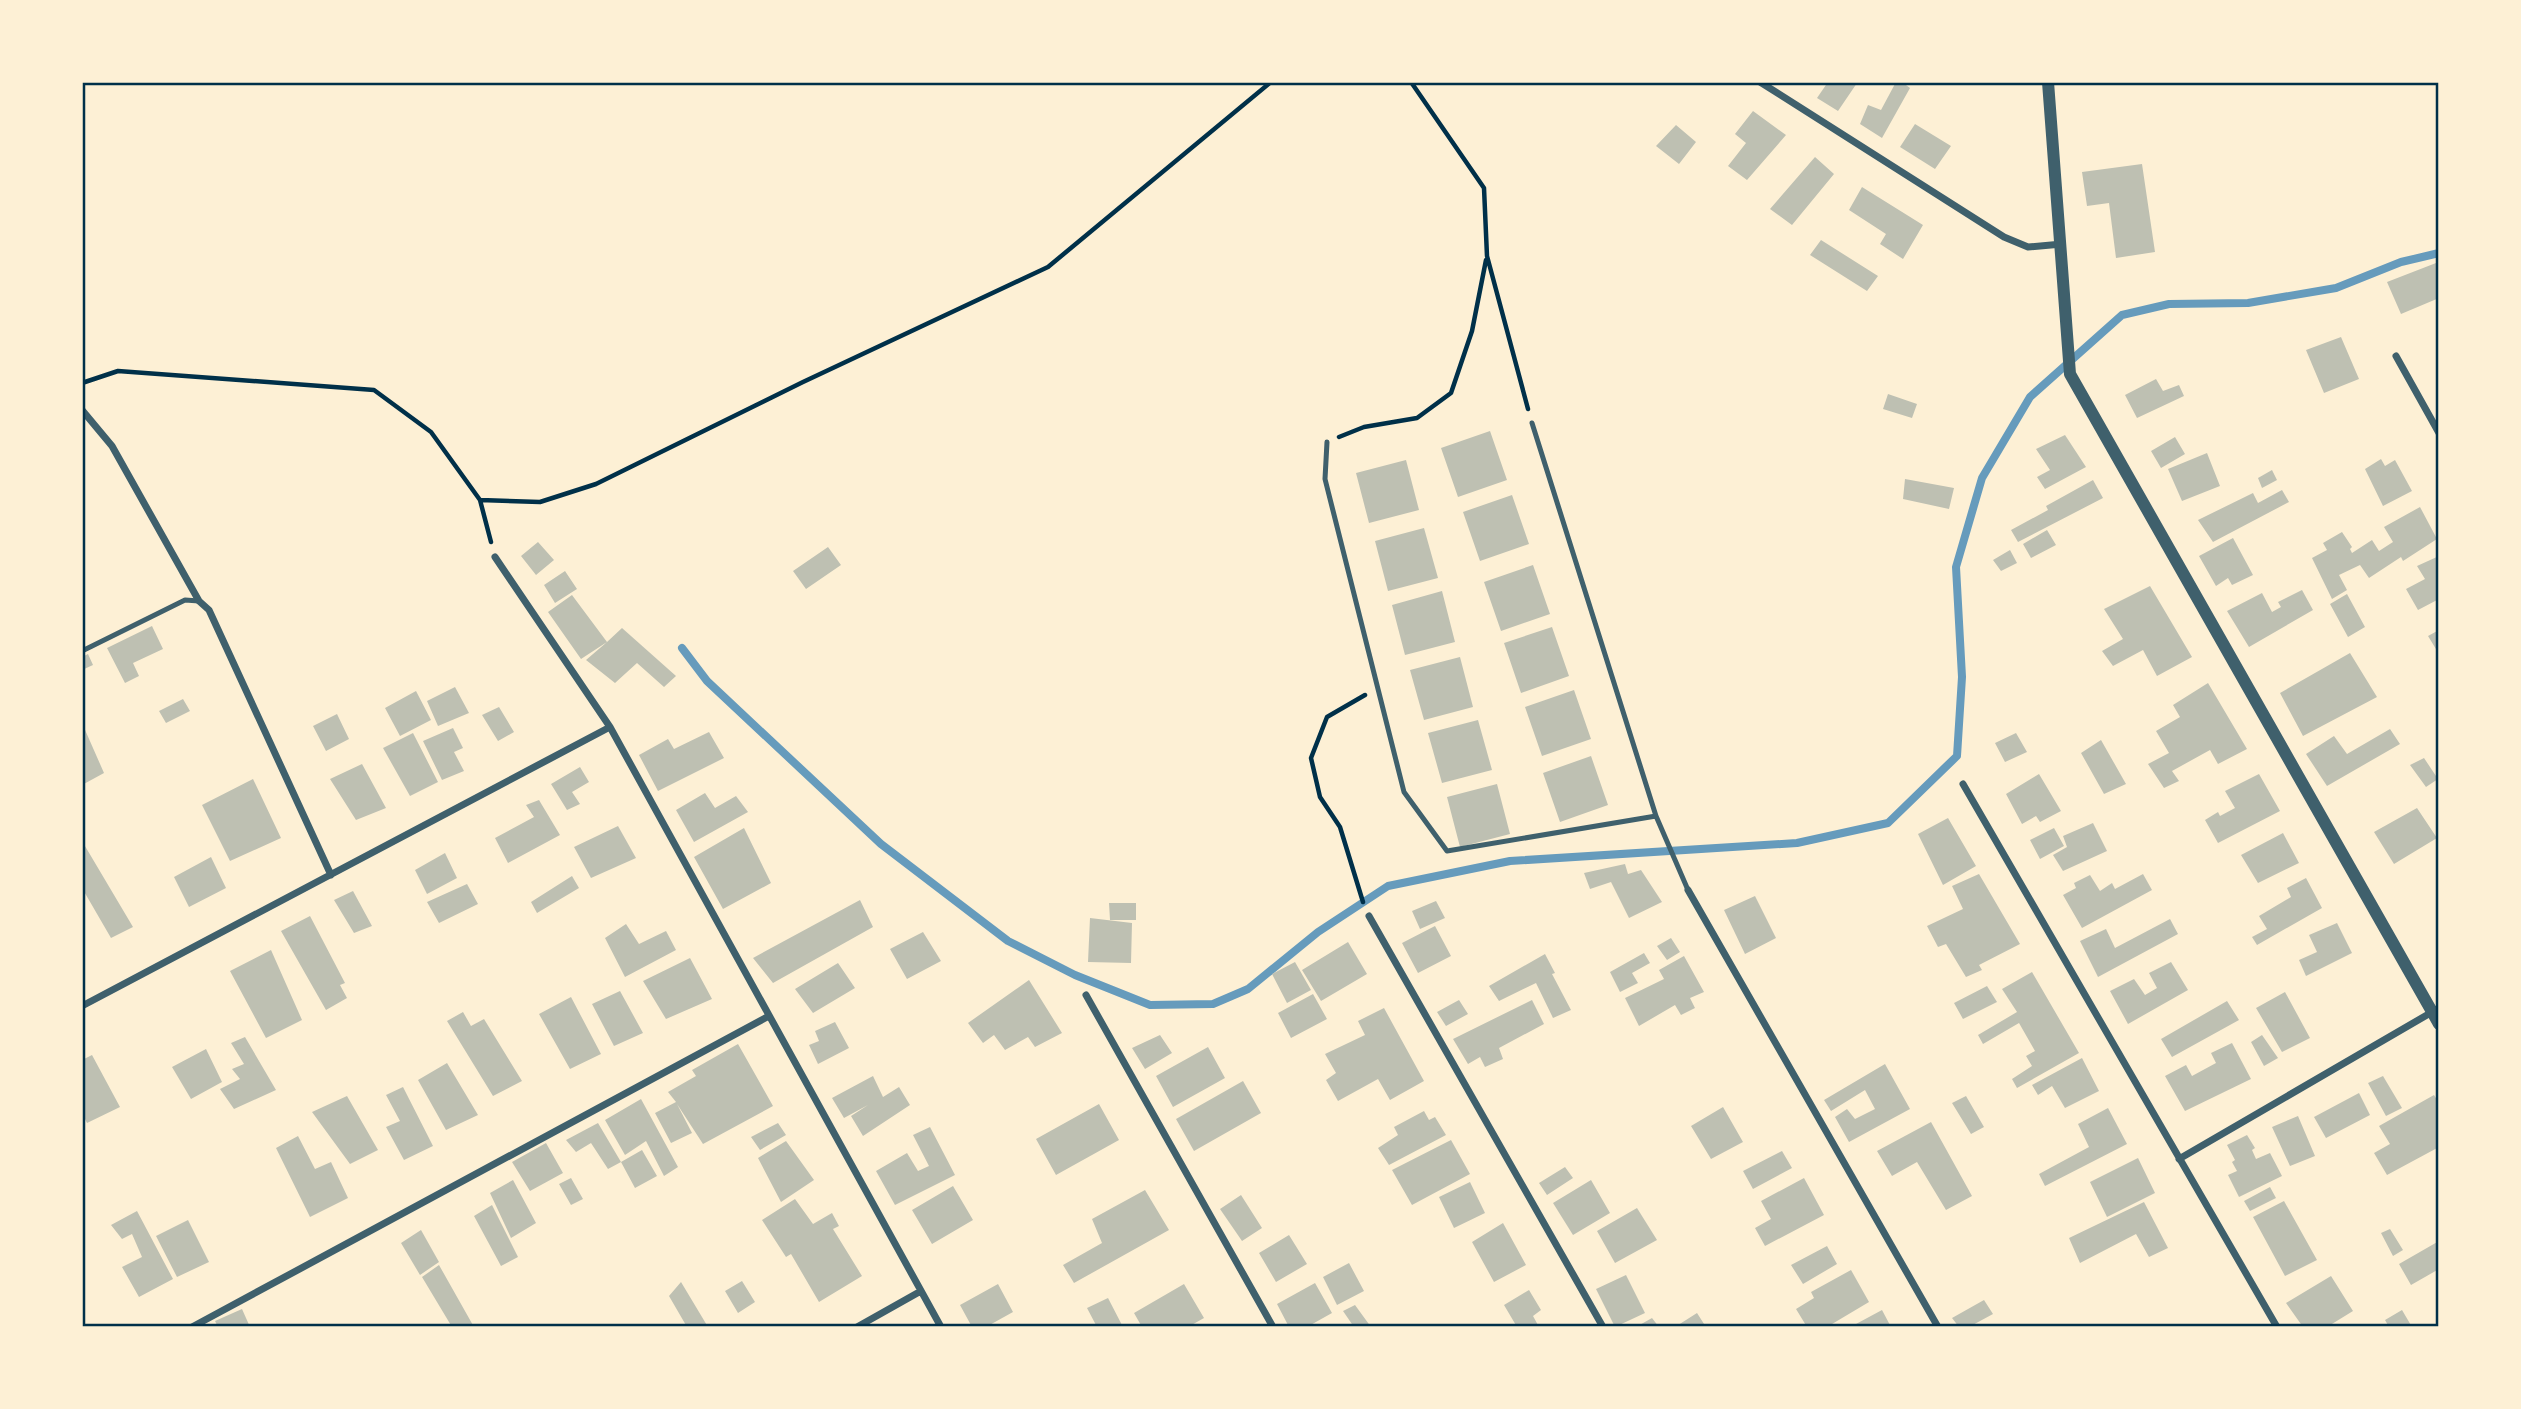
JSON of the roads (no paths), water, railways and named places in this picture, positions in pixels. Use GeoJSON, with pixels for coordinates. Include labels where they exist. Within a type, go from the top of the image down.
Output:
{"type":"FeatureCollection","features":[{"type":"Feature","properties":{"kind":"street"},"geometry":{"type":"LineString","coordinates":[[1760,82],[2004,237],[2028,247],[2062,244]]}},
{"type":"Feature","properties":{"kind":"street"},"geometry":{"type":"LineString","coordinates":[[2048,82],[2070,374],[2436,1010],[2439,1024]]}},
{"type":"Feature","properties":{"kind":"street"},"geometry":{"type":"LineString","coordinates":[[2396,356],[2439,433]]}},
{"type":"Feature","properties":{"kind":"street"},"geometry":{"type":"LineString","coordinates":[[82,410],[112,446],[199,601],[209,610],[331,875]]}},
{"type":"Feature","properties":{"kind":"street"},"geometry":{"type":"LineString","coordinates":[[495,557],[611,727],[941,1327]]}},
{"type":"Feature","properties":{"kind":"street"},"geometry":{"type":"LineString","coordinates":[[82,1006],[611,727]]}},
{"type":"Feature","properties":{"kind":"street"},"geometry":{"type":"LineString","coordinates":[[1963,784],[2277,1327]]}},
{"type":"Feature","properties":{"kind":"street"},"geometry":{"type":"LineString","coordinates":[[1688,890],[1938,1327]]}},
{"type":"Feature","properties":{"kind":"street"},"geometry":{"type":"LineString","coordinates":[[1369,916],[1603,1327]]}},
{"type":"Feature","properties":{"kind":"street"},"geometry":{"type":"LineString","coordinates":[[1086,996],[1273,1327]]}},
{"type":"Feature","properties":{"kind":"street"},"geometry":{"type":"LineString","coordinates":[[2179,1159],[2436,1010]]}},
{"type":"Feature","properties":{"kind":"street"},"geometry":{"type":"LineString","coordinates":[[192,1327],[769,1016]]}},
{"type":"Feature","properties":{"kind":"street"},"geometry":{"type":"LineString","coordinates":[[857,1327],[921,1291]]}},
{"type":"Feature","properties":{"kind":"lane"},"geometry":{"type":"LineString","coordinates":[[1532,424],[1656,816],[1688,890]]}},
{"type":"Feature","properties":{"kind":"lane"},"geometry":{"type":"LineString","coordinates":[[1327,442],[1325,479],[1404,792],[1447,851],[1656,816]]}},
{"type":"Feature","properties":{"kind":"lane"},"geometry":{"type":"LineString","coordinates":[[82,651],[185,600],[199,601]]}},
{"type":"Feature","properties":{"kind":"waterway"},"geometry":{"type":"LineString","coordinates":[[682,648],[707,681],[881,844],[1008,941],[1075,975],[1150,1005],[1213,1004],[1248,989],[1318,932],[1388,886],[1510,861],[1797,843],[1888,823],[1957,756],[1962,677],[1956,567],[1982,478],[2030,397],[2122,315],[2169,304],[2248,303],[2336,288],[2401,262],[2439,253]]}}]}
